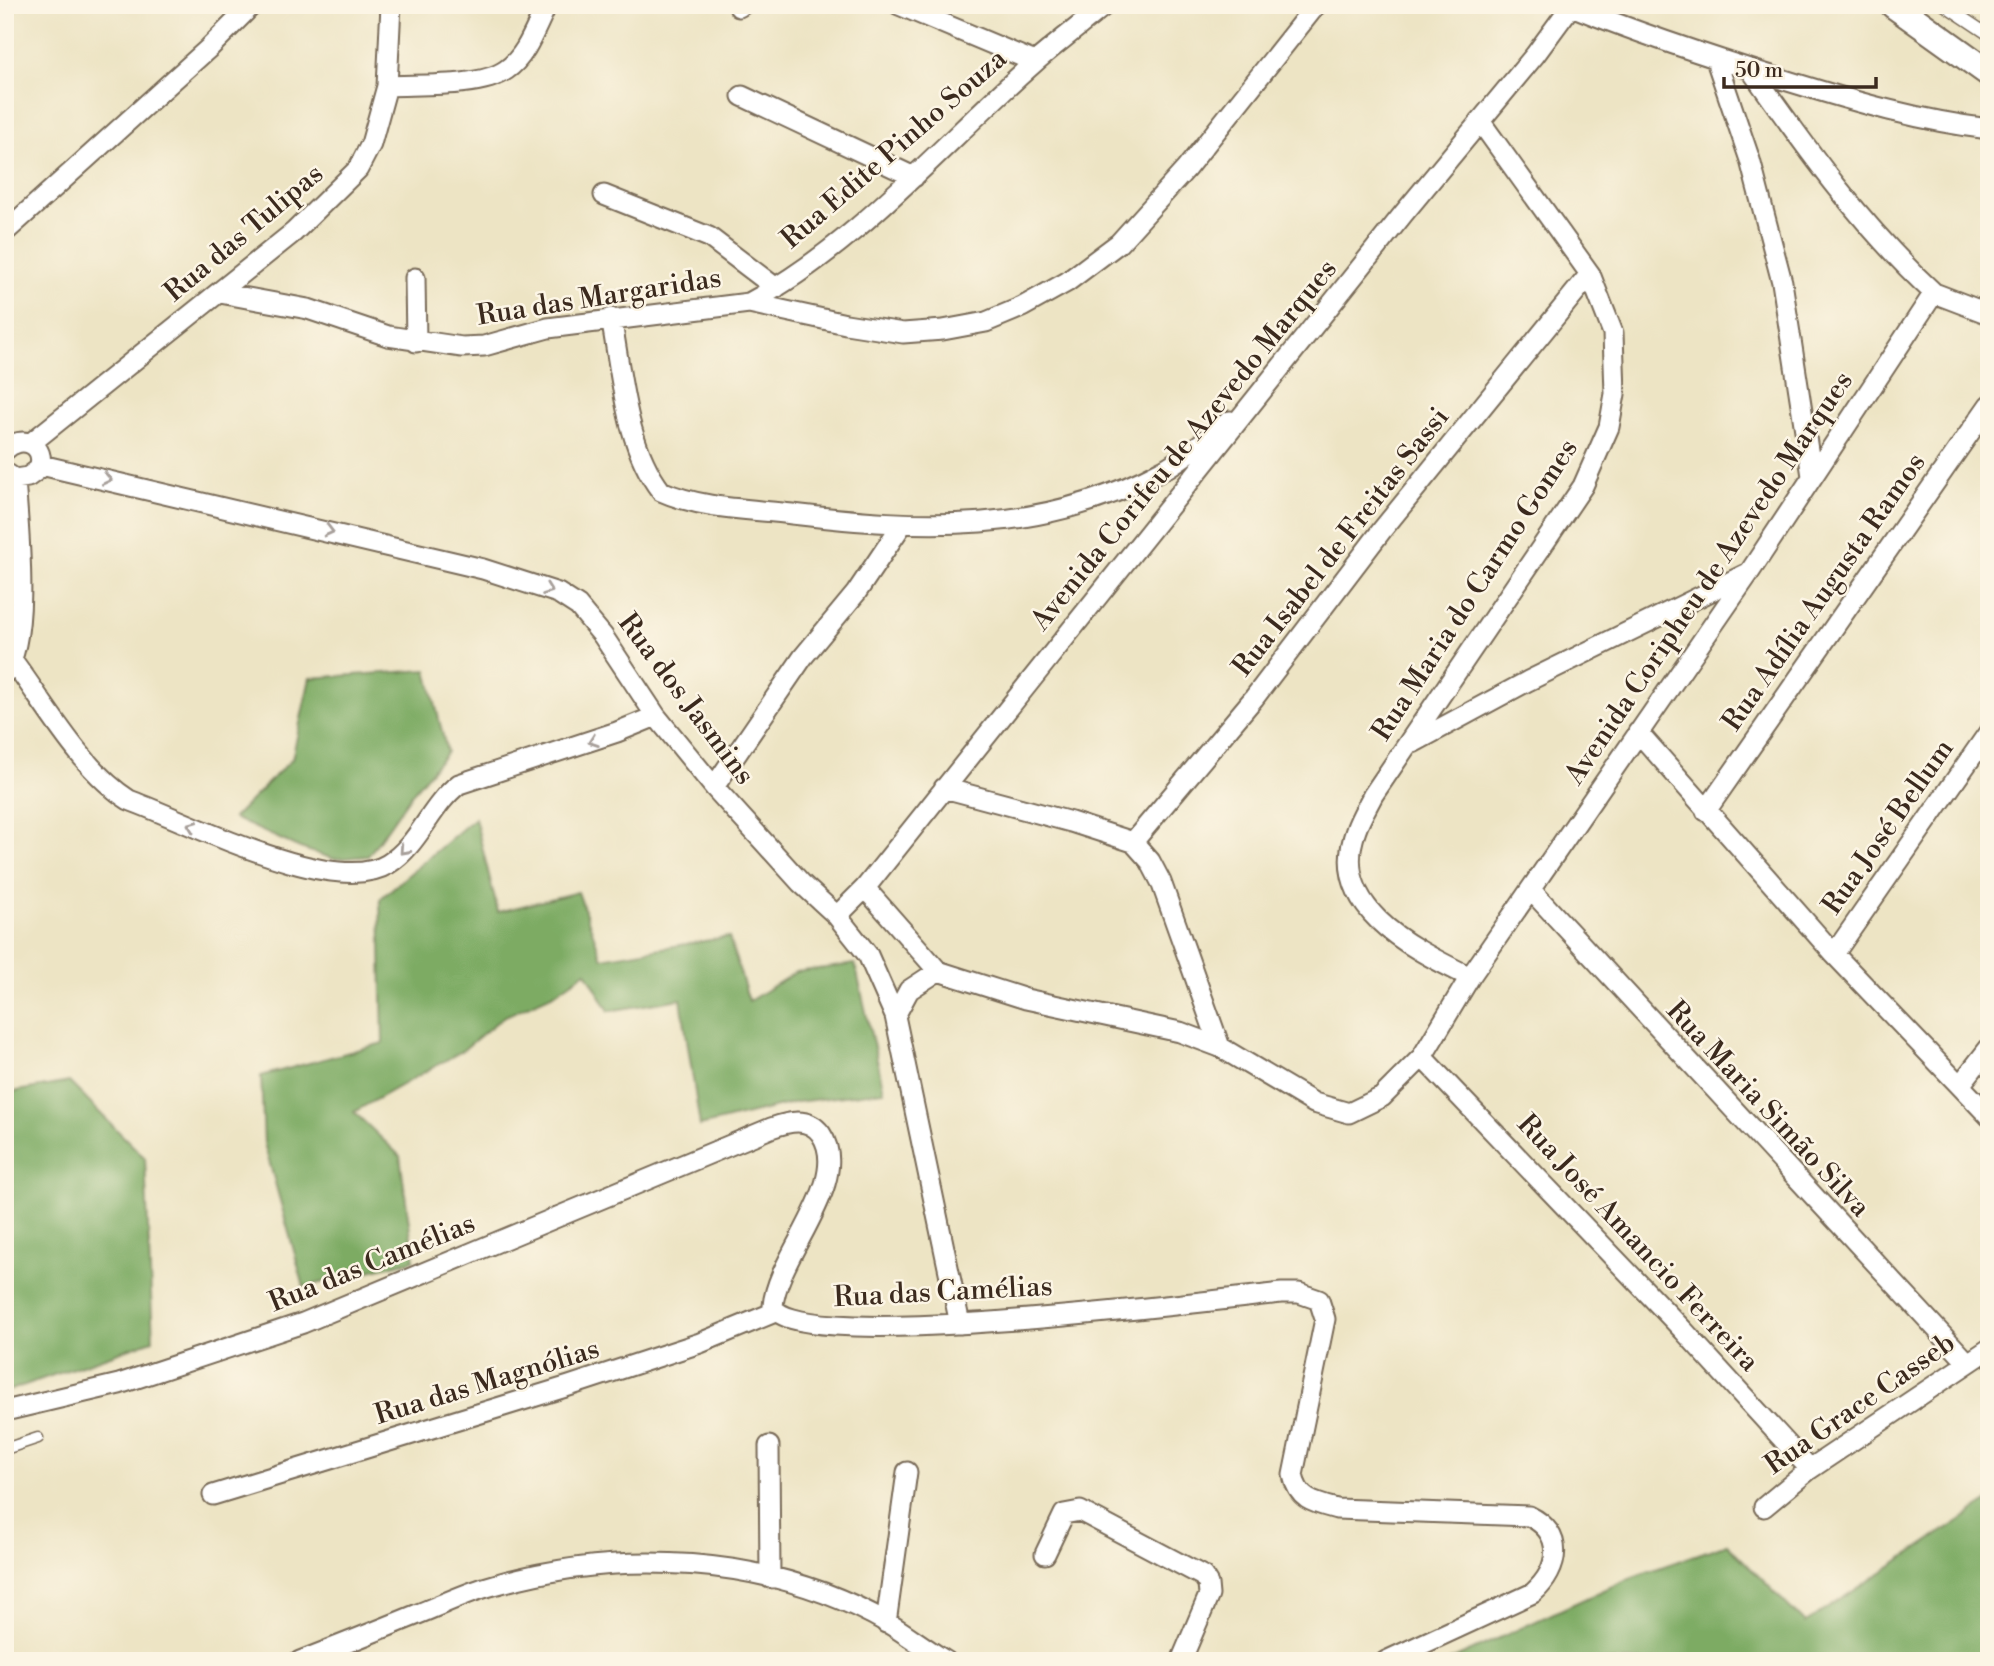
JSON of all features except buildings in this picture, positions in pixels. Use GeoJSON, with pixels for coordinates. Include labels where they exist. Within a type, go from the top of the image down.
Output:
{"type":"FeatureCollection","features":[{"type":"Feature","properties":{"kind":"street"},"geometry":{"type":"LineString","coordinates":[[5,232],[209,48],[252,5]]}},
{"type":"Feature","properties":{"kind":"street","name":"Rua das Tulipas"},"geometry":{"type":"LineString","coordinates":[[13,441],[220,293],[294,232],[358,169],[371,144],[387,86],[391,5]]}},
{"type":"Feature","properties":{"kind":"street"},"geometry":{"type":"LineString","coordinates":[[387,86],[474,80],[506,70],[528,44],[547,5]]}},
{"type":"Feature","properties":{"kind":"street"},"geometry":{"type":"LineString","coordinates":[[899,5],[1035,62]]}},
{"type":"Feature","properties":{"kind":"street","name":"Rua Edite Pinho Souza"},"geometry":{"type":"LineString","coordinates":[[749,303],[776,288],[914,177],[1035,62],[1105,5]]}},
{"type":"Feature","properties":{"kind":"street","name":"Rua das Margaridas"},"geometry":{"type":"LineString","coordinates":[[220,293],[309,309],[415,342],[484,345],[548,328],[611,318],[749,303],[903,333],[943,330],[986,321],[1022,307],[1067,282],[1119,243],[1186,169],[1316,5]]}},
{"type":"Feature","properties":{"kind":"street"},"geometry":{"type":"LineString","coordinates":[[1894,5],[1989,73]]}},
{"type":"Feature","properties":{"kind":"street"},"geometry":{"type":"LineString","coordinates":[[1570,6],[1716,60],[1867,105],[1953,125],[1989,129]]}},
{"type":"Feature","properties":{"kind":"street","name":"Avenida Corifeu de Azevedo Marques"},"geometry":{"type":"LineString","coordinates":[[837,916],[865,888],[1570,6]]}},
{"type":"Feature","properties":{"kind":"street"},"geometry":{"type":"LineString","coordinates":[[1716,60],[1750,160],[1779,270],[1812,476]]}},
{"type":"Feature","properties":{"kind":"street"},"geometry":{"type":"LineString","coordinates":[[1751,70],[1836,187],[1892,254],[1934,293],[1989,314]]}},
{"type":"Feature","properties":{"kind":"street"},"geometry":{"type":"LineString","coordinates":[[743,96],[914,177]]}},
{"type":"Feature","properties":{"kind":"street","name":"Rua Maria do Carmo Gomes"},"geometry":{"type":"LineString","coordinates":[[1470,977],[1424,954],[1376,921],[1363,903],[1353,875],[1355,831],[1373,796],[1583,486],[1599,456],[1609,427],[1616,366],[1613,333],[1590,274],[1480,121]]}},
{"type":"Feature","properties":{"kind":"street"},"geometry":{"type":"LineString","coordinates":[[604,195],[709,237],[776,288]]}},
{"type":"Feature","properties":{"kind":"street","name":"Rua Isabel de Freitas Sassi"},"geometry":{"type":"LineString","coordinates":[[1133,842],[1254,698],[1382,530],[1590,274]]}},
{"type":"Feature","properties":{"kind":"street"},"geometry":{"type":"LineString","coordinates":[[415,278],[415,342]]}},
{"type":"Feature","properties":{"kind":"street","name":"Avenida Coripheu de Azevedo Marques"},"geometry":{"type":"LineString","coordinates":[[1220,1047],[1314,1103],[1349,1113],[1382,1097],[1422,1057],[1470,977],[1749,573],[1934,293]]}},
{"type":"Feature","properties":{"kind":"street"},"geometry":{"type":"LineString","coordinates":[[611,318],[642,460],[661,491],[706,503],[901,526],[1005,521],[1083,504],[1163,470],[1251,406]]}},
{"type":"Feature","properties":{"kind":"street","name":"Rua Adília Augusta Ramos"},"geometry":{"type":"LineString","coordinates":[[1706,811],[1989,405]]}},
{"type":"Feature","properties":{"kind":"street"},"geometry":{"type":"LineString","coordinates":[[13,441],[39,452],[41,465],[32,475],[10,475],[12,574],[20,617],[9,667],[108,787],[129,800],[301,865],[353,874],[376,871],[402,853],[445,795],[459,784],[617,732],[656,716]]}},
{"type":"Feature","properties":{"kind":"street","name":"Rua dos Jasmins"},"geometry":{"type":"LineString","coordinates":[[41,465],[404,550],[558,593],[578,606],[592,621],[656,716],[713,787],[801,883],[837,916],[868,955],[895,1016],[960,1324]]}},
{"type":"Feature","properties":{"kind":"street"},"geometry":{"type":"LineString","coordinates":[[713,787],[803,657],[856,593],[901,526]]}},
{"type":"Feature","properties":{"kind":"street"},"geometry":{"type":"LineString","coordinates":[[1408,746],[1528,681],[1749,573]]}},
{"type":"Feature","properties":{"kind":"street"},"geometry":{"type":"LineString","coordinates":[[1638,732],[1834,954],[1989,1116]]}},
{"type":"Feature","properties":{"kind":"street","name":"Rua José Bellum"},"geometry":{"type":"LineString","coordinates":[[1834,954],[1989,732]]}},
{"type":"Feature","properties":{"kind":"street"},"geometry":{"type":"LineString","coordinates":[[944,788],[1071,822],[1133,842],[1150,861],[1161,882],[1220,1047]]}},
{"type":"Feature","properties":{"kind":"street"},"geometry":{"type":"LineString","coordinates":[[865,888],[939,971],[1026,999],[1180,1032],[1220,1047]]}},
{"type":"Feature","properties":{"kind":"street","name":"Rua Maria Simão Silva"},"geometry":{"type":"LineString","coordinates":[[1531,890],[1968,1363]]}},
{"type":"Feature","properties":{"kind":"street"},"geometry":{"type":"LineString","coordinates":[[895,1016],[909,990],[939,971]]}},
{"type":"Feature","properties":{"kind":"street"},"geometry":{"type":"LineString","coordinates":[[1961,1084],[1989,1048]]}},
{"type":"Feature","properties":{"kind":"street","name":"Rua José Amancio Ferreira"},"geometry":{"type":"LineString","coordinates":[[1422,1057],[1684,1331],[1810,1469]]}},
{"type":"Feature","properties":{"kind":"street","name":"Rua das Camélias"},"geometry":{"type":"LineString","coordinates":[[5,1411],[119,1384],[303,1323],[771,1128],[801,1121],[817,1129],[823,1137],[828,1148],[829,1169],[774,1296],[775,1312],[810,1325],[870,1329],[960,1324],[1282,1293],[1299,1293],[1319,1300],[1325,1319],[1293,1475],[1302,1496],[1309,1502],[1337,1509],[1521,1514],[1542,1522],[1552,1539],[1554,1563],[1551,1574],[1533,1593],[1386,1661]]}},
{"type":"Feature","properties":{"kind":"street","name":"Rua das Magnólias"},"geometry":{"type":"LineString","coordinates":[[213,1495],[583,1382],[700,1343],[775,1312]]}},
{"type":"Feature","properties":{"kind":"street","name":"Rua Grace Casseb"},"geometry":{"type":"LineString","coordinates":[[1764,1507],[1810,1469],[1989,1349]]}},
{"type":"Feature","properties":{"kind":"street"},"geometry":{"type":"LineString","coordinates":[[769,1446],[770,1578]]}},
{"type":"Feature","properties":{"kind":"street"},"geometry":{"type":"LineString","coordinates":[[887,1623],[907,1472]]}},
{"type":"Feature","properties":{"kind":"street"},"geometry":{"type":"LineString","coordinates":[[1045,1554],[1064,1514],[1080,1511],[1203,1576],[1209,1595],[1181,1661]]}},
{"type":"Feature","properties":{"kind":"street"},"geometry":{"type":"LineString","coordinates":[[299,1661],[485,1587],[549,1570],[625,1562],[681,1562],[770,1578],[820,1593],[887,1623],[946,1661]]}},
{"type":"Feature","properties":{"kind":"lane"},"geometry":{"type":"LineString","coordinates":[[1944,5],[1989,35]]}},
{"type":"Feature","properties":{"kind":"lane"},"geometry":{"type":"LineString","coordinates":[[5,1449],[38,1438]]}},
{"type":"Feature","properties":{"kind":"green space"},"geometry":{"type":"Polygon","coordinates":[[[427,670],[447,752],[413,792],[368,856],[334,859],[300,848],[233,818],[292,759],[310,678],[427,670]]]}},
{"type":"Feature","properties":{"kind":"green space"},"geometry":{"type":"Polygon","coordinates":[[[475,818],[498,912],[578,892],[602,958],[729,937],[749,1001],[796,972],[855,964],[884,1091],[797,1102],[700,1126],[681,999],[609,1011],[586,972],[554,994],[503,1017],[462,1051],[354,1112],[400,1156],[414,1260],[304,1287],[264,1143],[261,1076],[383,1043],[380,899],[475,818]]]}},
{"type":"Feature","properties":{"kind":"green space"},"geometry":{"type":"Polygon","coordinates":[[[69,1082],[145,1158],[153,1340],[5,1392],[5,1093],[69,1082]]]}},
{"type":"Feature","properties":{"kind":"green space"},"geometry":{"type":"Polygon","coordinates":[[[1989,1501],[1989,1661],[1449,1661],[1630,1578],[1727,1544],[1805,1623],[1989,1501]]]}}]}
